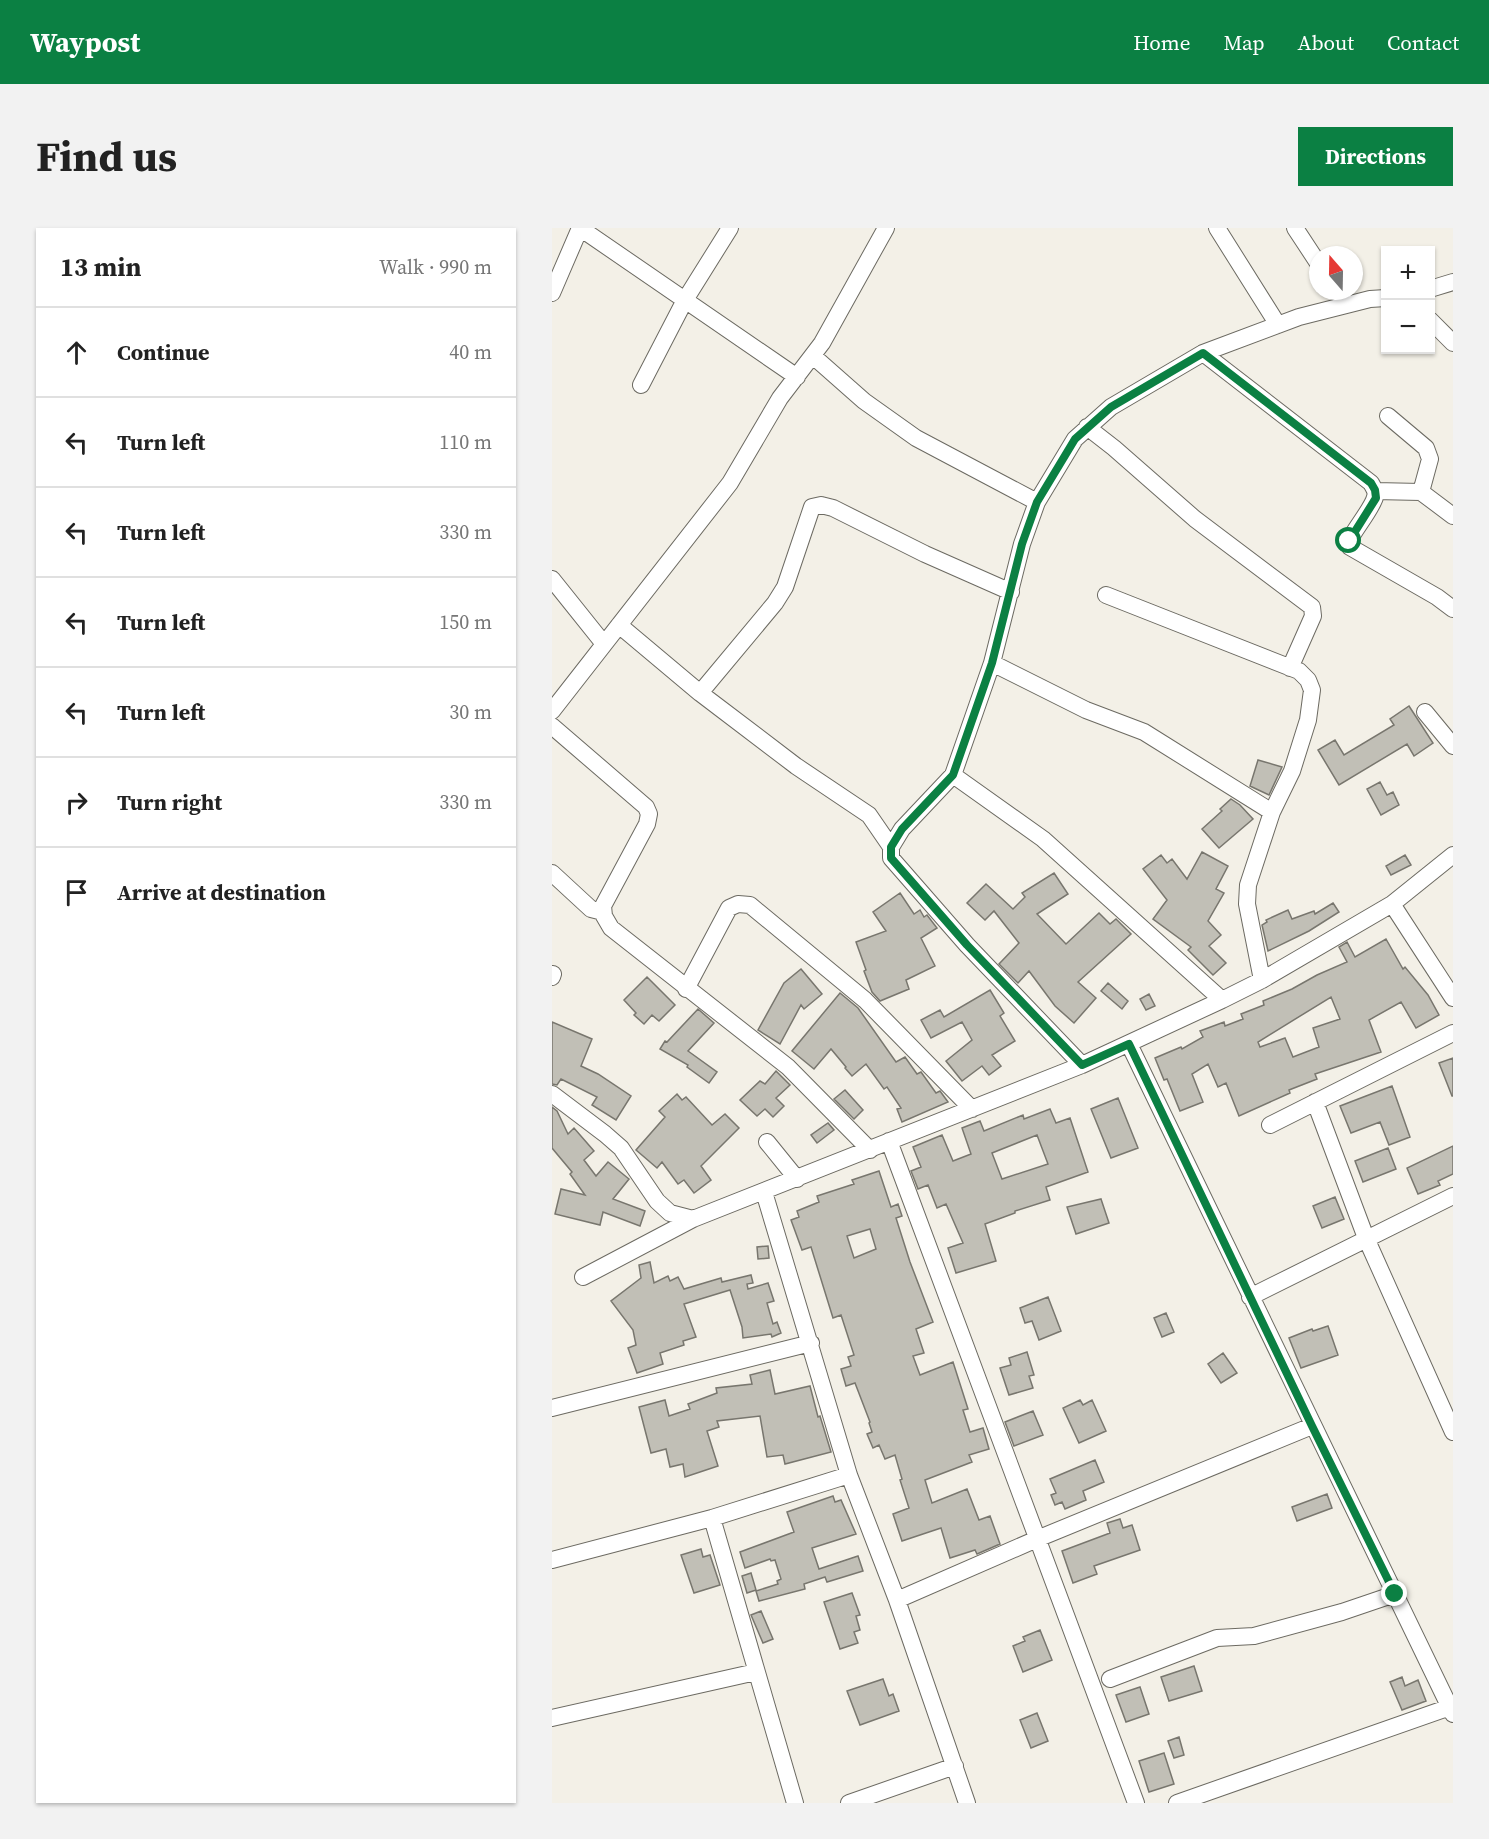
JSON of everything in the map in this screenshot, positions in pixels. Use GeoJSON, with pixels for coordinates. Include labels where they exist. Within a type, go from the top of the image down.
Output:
{"type":"FeatureCollection","features":[{"type":"Feature","properties":{"kind":"street"},"geometry":{"type":"LineString","coordinates":[[552,293],[580,228],[797,377]]}},
{"type":"Feature","properties":{"kind":"street"},"geometry":{"type":"LineString","coordinates":[[641,385],[685,300],[730,228]]}},
{"type":"Feature","properties":{"kind":"street"},"geometry":{"type":"LineString","coordinates":[[552,711],[730,483],[780,398],[813,356],[886,228]]}},
{"type":"Feature","properties":{"kind":"street"},"geometry":{"type":"LineString","coordinates":[[1217,228],[1278,325]]}},
{"type":"Feature","properties":{"kind":"street"},"geometry":{"type":"LineString","coordinates":[[1295,228],[1309,249]]}},
{"type":"Feature","properties":{"kind":"street"},"geometry":{"type":"LineString","coordinates":[[1435,288],[1453,282]]}},
{"type":"Feature","properties":{"kind":"street"},"geometry":{"type":"LineString","coordinates":[[1082,1065],[944,919],[891,858],[891,847],[902,829],[953,775],[992,663],[1022,544],[1037,502],[1075,439],[1111,407],[1203,353],[1278,325],[1346,305],[1381,299]]}},
{"type":"Feature","properties":{"kind":"street"},"geometry":{"type":"LineString","coordinates":[[1342,300],[1346,305]]}},
{"type":"Feature","properties":{"kind":"street"},"geometry":{"type":"LineString","coordinates":[[1435,324],[1453,343]]}},
{"type":"Feature","properties":{"kind":"street"},"geometry":{"type":"LineString","coordinates":[[1203,353],[1371,483],[1376,498],[1349,541],[1350,547],[1437,597],[1453,609]]}},
{"type":"Feature","properties":{"kind":"street"},"geometry":{"type":"LineString","coordinates":[[813,356],[864,401],[916,438],[1037,502]]}},
{"type":"Feature","properties":{"kind":"street"},"geometry":{"type":"LineString","coordinates":[[1388,416],[1426,448],[1430,459],[1421,492]]}},
{"type":"Feature","properties":{"kind":"street"},"geometry":{"type":"LineString","coordinates":[[1087,427],[1195,519],[1312,607],[1313,616],[1290,668]]}},
{"type":"Feature","properties":{"kind":"street"},"geometry":{"type":"LineString","coordinates":[[1375,490],[1421,492],[1453,516]]}},
{"type":"Feature","properties":{"kind":"street"},"geometry":{"type":"LineString","coordinates":[[700,693],[775,603],[785,587],[812,507],[821,505],[833,508],[925,554],[1011,592]]}},
{"type":"Feature","properties":{"kind":"street"},"geometry":{"type":"LineString","coordinates":[[552,579],[604,644]]}},
{"type":"Feature","properties":{"kind":"street"},"geometry":{"type":"LineString","coordinates":[[1106,595],[1299,671],[1308,680],[1312,690],[1308,720],[1292,771],[1272,812],[1248,885],[1247,894],[1262,980]]}},
{"type":"Feature","properties":{"kind":"street"},"geometry":{"type":"LineString","coordinates":[[620,625],[700,693],[796,766],[869,815],[891,847]]}},
{"type":"Feature","properties":{"kind":"street"},"geometry":{"type":"LineString","coordinates":[[992,663],[1086,710],[1144,732],[1272,812]]}},
{"type":"Feature","properties":{"kind":"street"},"geometry":{"type":"LineString","coordinates":[[1425,712],[1453,746]]}},
{"type":"Feature","properties":{"kind":"street"},"geometry":{"type":"LineString","coordinates":[[552,726],[646,807],[650,814],[647,824],[603,906],[603,912],[611,928],[788,1067],[870,1150]]}},
{"type":"Feature","properties":{"kind":"street"},"geometry":{"type":"LineString","coordinates":[[953,775],[1043,839],[1222,1000]]}},
{"type":"Feature","properties":{"kind":"street"},"geometry":{"type":"LineString","coordinates":[[583,1277],[693,1219],[1082,1065],[1222,1000],[1262,980],[1392,904],[1453,855]]}},
{"type":"Feature","properties":{"kind":"street"},"geometry":{"type":"LineString","coordinates":[[552,873],[591,909],[603,912]]}},
{"type":"Feature","properties":{"kind":"street"},"geometry":{"type":"LineString","coordinates":[[686,988],[729,908],[738,904],[750,905],[866,1000],[972,1109]]}},
{"type":"Feature","properties":{"kind":"street"},"geometry":{"type":"LineString","coordinates":[[1392,904],[1453,998]]}},
{"type":"Feature","properties":{"kind":"street"},"geometry":{"type":"LineString","coordinates":[[1270,1125],[1453,1033]]}},
{"type":"Feature","properties":{"kind":"street"},"geometry":{"type":"LineString","coordinates":[[1129,1044],[1312,1426],[1452,1709],[1177,1803]]}},
{"type":"Feature","properties":{"kind":"street"},"geometry":{"type":"LineString","coordinates":[[552,1094],[621,1148],[657,1201],[670,1214],[693,1219]]}},
{"type":"Feature","properties":{"kind":"street"},"geometry":{"type":"LineString","coordinates":[[1315,1102],[1366,1238],[1453,1432]]}},
{"type":"Feature","properties":{"kind":"street"},"geometry":{"type":"LineString","coordinates":[[889,1141],[1136,1803]]}},
{"type":"Feature","properties":{"kind":"street"},"geometry":{"type":"LineString","coordinates":[[767,1142],[797,1179]]}},
{"type":"Feature","properties":{"kind":"street"},"geometry":{"type":"LineString","coordinates":[[764,1192],[849,1475],[897,1600],[967,1803]]}},
{"type":"Feature","properties":{"kind":"street"},"geometry":{"type":"LineString","coordinates":[[1250,1297],[1453,1196]]}},
{"type":"Feature","properties":{"kind":"street"},"geometry":{"type":"LineString","coordinates":[[554,1406],[811,1343]]}},
{"type":"Feature","properties":{"kind":"street"},"geometry":{"type":"LineString","coordinates":[[897,1600],[1036,1539],[1312,1426]]}},
{"type":"Feature","properties":{"kind":"street"},"geometry":{"type":"LineString","coordinates":[[552,1560],[712,1518],[849,1475]]}},
{"type":"Feature","properties":{"kind":"street"},"geometry":{"type":"LineString","coordinates":[[712,1518],[795,1803]]}},
{"type":"Feature","properties":{"kind":"street"},"geometry":{"type":"LineString","coordinates":[[1110,1679],[1217,1638],[1254,1636],[1342,1612],[1395,1594]]}},
{"type":"Feature","properties":{"kind":"street"},"geometry":{"type":"LineString","coordinates":[[552,1718],[756,1672]]}},
{"type":"Feature","properties":{"kind":"street"},"geometry":{"type":"LineString","coordinates":[[849,1803],[955,1766]]}},
{"type":"Feature","properties":{"kind":"building"},"geometry":{"type":"Polygon","coordinates":[[[1409,706],[1433,743],[1414,756],[1407,744],[1339,785],[1318,750],[1335,740],[1344,755],[1394,725],[1390,719],[1409,706]]]}},
{"type":"Feature","properties":{"kind":"building"},"geometry":{"type":"Polygon","coordinates":[[[1258,760],[1282,767],[1269,795],[1250,786],[1258,760]]]}},
{"type":"Feature","properties":{"kind":"building"},"geometry":{"type":"Polygon","coordinates":[[[1380,782],[1387,795],[1393,792],[1399,805],[1381,815],[1367,789],[1380,782]]]}},
{"type":"Feature","properties":{"kind":"building"},"geometry":{"type":"Polygon","coordinates":[[[1231,799],[1253,819],[1219,848],[1202,829],[1222,811],[1220,809],[1231,799]]]}},
{"type":"Feature","properties":{"kind":"building"},"geometry":{"type":"Polygon","coordinates":[[[1202,852],[1228,866],[1216,889],[1224,893],[1208,921],[1221,935],[1209,946],[1226,963],[1213,975],[1188,950],[1191,947],[1153,919],[1167,900],[1143,869],[1161,855],[1167,863],[1172,859],[1187,879],[1202,852]]]}},
{"type":"Feature","properties":{"kind":"building"},"geometry":{"type":"Polygon","coordinates":[[[1405,855],[1411,865],[1391,875],[1386,866],[1405,855]]]}},
{"type":"Feature","properties":{"kind":"building"},"geometry":{"type":"Polygon","coordinates":[[[1054,873],[1068,894],[1037,914],[1066,944],[1099,913],[1110,924],[1116,919],[1131,934],[1078,982],[1096,998],[1074,1023],[1055,1006],[1029,971],[1018,983],[999,964],[1019,943],[994,911],[985,920],[967,903],[986,884],[1013,909],[1025,897],[1022,893],[1054,873]]]}},
{"type":"Feature","properties":{"kind":"building"},"geometry":{"type":"Polygon","coordinates":[[[900,893],[914,914],[920,910],[924,917],[927,915],[937,928],[921,938],[935,966],[906,980],[909,989],[880,1001],[872,992],[856,942],[886,931],[873,912],[900,893]]]}},
{"type":"Feature","properties":{"kind":"building"},"geometry":{"type":"Polygon","coordinates":[[[1333,903],[1339,912],[1309,931],[1268,951],[1262,925],[1267,922],[1266,920],[1288,910],[1292,919],[1314,911],[1315,914],[1333,903]]]}},
{"type":"Feature","properties":{"kind":"building"},"geometry":{"type":"Polygon","coordinates":[[[1386,939],[1403,969],[1405,967],[1428,995],[1439,1015],[1416,1028],[1401,1002],[1369,1020],[1381,1052],[1315,1074],[1317,1079],[1289,1090],[1290,1093],[1239,1116],[1226,1083],[1218,1087],[1208,1064],[1192,1074],[1203,1102],[1180,1111],[1167,1079],[1164,1080],[1155,1058],[1181,1047],[1182,1049],[1203,1037],[1200,1031],[1224,1022],[1225,1026],[1243,1019],[1241,1014],[1264,1005],[1263,1001],[1347,962],[1339,947],[1347,942],[1355,957],[1386,939]],[[1331,997],[1258,1042],[1260,1047],[1285,1038],[1293,1057],[1319,1047],[1313,1028],[1340,1019],[1331,997]]]}},
{"type":"Feature","properties":{"kind":"building"},"geometry":{"type":"Polygon","coordinates":[[[801,969],[822,994],[804,1009],[801,1005],[780,1044],[758,1030],[784,983],[801,969]]]}},
{"type":"Feature","properties":{"kind":"building"},"geometry":{"type":"Polygon","coordinates":[[[647,977],[675,1005],[659,1021],[652,1015],[644,1024],[634,1015],[636,1013],[624,1000],[647,977]]]}},
{"type":"Feature","properties":{"kind":"building"},"geometry":{"type":"Polygon","coordinates":[[[1108,983],[1128,1001],[1122,1009],[1101,991],[1108,983]]]}},
{"type":"Feature","properties":{"kind":"building"},"geometry":{"type":"Polygon","coordinates":[[[990,990],[1004,1013],[1000,1016],[1015,1041],[992,1055],[1001,1066],[989,1075],[982,1066],[962,1081],[946,1061],[972,1040],[962,1022],[931,1038],[921,1020],[940,1010],[944,1017],[990,990]]]}},
{"type":"Feature","properties":{"kind":"building"},"geometry":{"type":"Polygon","coordinates":[[[840,993],[858,1008],[896,1062],[905,1057],[917,1074],[921,1072],[936,1093],[940,1091],[948,1102],[902,1122],[897,1109],[901,1108],[887,1087],[884,1089],[866,1064],[852,1076],[831,1049],[814,1069],[792,1051],[840,993]]]}},
{"type":"Feature","properties":{"kind":"building"},"geometry":{"type":"Polygon","coordinates":[[[1149,994],[1155,1006],[1146,1010],[1140,999],[1149,994]]]}},
{"type":"Feature","properties":{"kind":"building"},"geometry":{"type":"Polygon","coordinates":[[[698,1009],[714,1023],[688,1051],[717,1072],[709,1083],[687,1067],[688,1065],[660,1049],[665,1041],[667,1042],[698,1009]]]}},
{"type":"Feature","properties":{"kind":"building"},"geometry":{"type":"Polygon","coordinates":[[[552,1022],[592,1039],[581,1066],[598,1074],[631,1096],[616,1120],[592,1105],[597,1097],[561,1079],[557,1085],[552,1084],[552,1022]]]}},
{"type":"Feature","properties":{"kind":"building"},"geometry":{"type":"Polygon","coordinates":[[[1453,1058],[1453,1096],[1452,1096],[1439,1063],[1453,1058]]]}},
{"type":"Feature","properties":{"kind":"building"},"geometry":{"type":"Polygon","coordinates":[[[776,1071],[790,1085],[776,1098],[784,1106],[773,1117],[765,1109],[757,1116],[740,1100],[760,1081],[765,1084],[776,1071]]]}},
{"type":"Feature","properties":{"kind":"building"},"geometry":{"type":"Polygon","coordinates":[[[1392,1086],[1410,1137],[1389,1145],[1380,1122],[1351,1133],[1340,1106],[1392,1086]]]}},
{"type":"Feature","properties":{"kind":"building"},"geometry":{"type":"Polygon","coordinates":[[[845,1090],[863,1110],[854,1119],[834,1099],[845,1090]]]}},
{"type":"Feature","properties":{"kind":"building"},"geometry":{"type":"Polygon","coordinates":[[[677,1094],[682,1100],[686,1097],[712,1125],[725,1114],[739,1128],[701,1166],[711,1180],[694,1193],[684,1180],[678,1184],[662,1162],[657,1168],[636,1150],[665,1117],[659,1111],[677,1094]]]}},
{"type":"Feature","properties":{"kind":"building"},"geometry":{"type":"Polygon","coordinates":[[[1118,1098],[1138,1148],[1111,1158],[1091,1109],[1118,1098]]]}},
{"type":"Feature","properties":{"kind":"building"},"geometry":{"type":"Polygon","coordinates":[[[552,1107],[557,1111],[568,1134],[574,1128],[594,1151],[584,1160],[596,1176],[608,1162],[629,1179],[613,1199],[645,1211],[640,1226],[603,1212],[600,1225],[555,1214],[561,1189],[585,1195],[570,1174],[572,1172],[552,1148],[552,1107]]]}},
{"type":"Feature","properties":{"kind":"building"},"geometry":{"type":"Polygon","coordinates":[[[1050,1109],[1056,1123],[1070,1118],[1088,1172],[1046,1187],[1050,1200],[1015,1211],[1015,1213],[985,1224],[996,1261],[956,1273],[948,1248],[963,1243],[946,1204],[937,1208],[928,1185],[918,1189],[911,1171],[921,1167],[913,1147],[942,1135],[953,1161],[971,1154],[962,1128],[980,1121],[984,1131],[1023,1115],[1024,1119],[1050,1109]],[[1037,1135],[992,1153],[1002,1179],[1048,1164],[1037,1135]]]}},
{"type":"Feature","properties":{"kind":"building"},"geometry":{"type":"Polygon","coordinates":[[[828,1123],[834,1130],[817,1143],[811,1135],[828,1123]]]}},
{"type":"Feature","properties":{"kind":"building"},"geometry":{"type":"Polygon","coordinates":[[[1453,1146],[1453,1174],[1438,1181],[1440,1185],[1418,1194],[1407,1168],[1453,1146]]]}},
{"type":"Feature","properties":{"kind":"building"},"geometry":{"type":"Polygon","coordinates":[[[1388,1148],[1396,1169],[1363,1182],[1355,1161],[1388,1148]]]}},
{"type":"Feature","properties":{"kind":"building"},"geometry":{"type":"Polygon","coordinates":[[[879,1171],[891,1207],[898,1204],[902,1216],[896,1218],[933,1322],[916,1329],[924,1353],[913,1356],[920,1375],[953,1362],[968,1409],[963,1410],[970,1432],[983,1428],[989,1449],[969,1455],[972,1462],[925,1480],[932,1503],[967,1489],[979,1520],[990,1516],[1000,1544],[977,1554],[975,1550],[950,1558],[941,1528],[902,1541],[893,1514],[909,1508],[895,1455],[885,1459],[879,1445],[873,1448],[867,1434],[872,1432],[870,1422],[855,1383],[846,1386],[841,1369],[851,1366],[848,1357],[854,1355],[841,1315],[833,1318],[811,1247],[802,1250],[791,1220],[799,1217],[797,1211],[819,1202],[817,1196],[854,1184],[852,1180],[879,1171]],[[870,1229],[847,1236],[854,1258],[876,1249],[870,1229]]]}},
{"type":"Feature","properties":{"kind":"building"},"geometry":{"type":"Polygon","coordinates":[[[1335,1197],[1344,1219],[1322,1228],[1313,1206],[1335,1197]]]}},
{"type":"Feature","properties":{"kind":"building"},"geometry":{"type":"Polygon","coordinates":[[[1101,1199],[1109,1223],[1076,1234],[1067,1207],[1101,1199]]]}},
{"type":"Feature","properties":{"kind":"building"},"geometry":{"type":"Polygon","coordinates":[[[768,1246],[769,1258],[758,1259],[757,1247],[768,1246]]]}},
{"type":"Feature","properties":{"kind":"building"},"geometry":{"type":"Polygon","coordinates":[[[650,1262],[654,1283],[668,1276],[670,1281],[678,1277],[684,1289],[721,1278],[722,1282],[751,1275],[753,1283],[747,1284],[748,1289],[768,1283],[774,1301],[767,1303],[773,1324],[777,1322],[781,1333],[772,1337],[771,1334],[743,1338],[742,1327],[730,1290],[684,1304],[696,1337],[683,1341],[684,1345],[660,1353],[663,1364],[637,1373],[628,1348],[636,1345],[633,1330],[611,1301],[641,1278],[639,1265],[650,1262]]]}},
{"type":"Feature","properties":{"kind":"building"},"geometry":{"type":"Polygon","coordinates":[[[1048,1297],[1061,1331],[1039,1340],[1032,1321],[1025,1323],[1020,1308],[1048,1297]]]}},
{"type":"Feature","properties":{"kind":"building"},"geometry":{"type":"Polygon","coordinates":[[[1166,1313],[1174,1332],[1162,1337],[1154,1318],[1166,1313]]]}},
{"type":"Feature","properties":{"kind":"building"},"geometry":{"type":"Polygon","coordinates":[[[1328,1326],[1338,1355],[1301,1368],[1289,1338],[1312,1329],[1313,1331],[1328,1326]]]}},
{"type":"Feature","properties":{"kind":"building"},"geometry":{"type":"Polygon","coordinates":[[[1027,1352],[1034,1375],[1029,1376],[1033,1388],[1009,1395],[1000,1368],[1011,1365],[1009,1358],[1027,1352]]]}},
{"type":"Feature","properties":{"kind":"building"},"geometry":{"type":"Polygon","coordinates":[[[1223,1353],[1237,1373],[1221,1383],[1208,1364],[1223,1353]]]}},
{"type":"Feature","properties":{"kind":"building"},"geometry":{"type":"Polygon","coordinates":[[[770,1370],[775,1394],[810,1386],[831,1452],[785,1464],[783,1455],[767,1457],[760,1416],[717,1421],[719,1427],[707,1431],[718,1466],[685,1477],[683,1464],[670,1467],[666,1449],[651,1453],[639,1407],[665,1400],[669,1416],[690,1409],[688,1404],[717,1393],[716,1388],[752,1384],[750,1375],[770,1370]]]}},
{"type":"Feature","properties":{"kind":"building"},"geometry":{"type":"Polygon","coordinates":[[[1080,1400],[1083,1405],[1092,1400],[1106,1431],[1079,1443],[1063,1408],[1080,1400]]]}},
{"type":"Feature","properties":{"kind":"building"},"geometry":{"type":"Polygon","coordinates":[[[1033,1411],[1043,1435],[1014,1446],[1005,1422],[1033,1411]]]}},
{"type":"Feature","properties":{"kind":"building"},"geometry":{"type":"Polygon","coordinates":[[[1095,1460],[1104,1482],[1083,1491],[1086,1500],[1065,1509],[1062,1502],[1055,1505],[1051,1495],[1056,1493],[1050,1479],[1095,1460]]]}},
{"type":"Feature","properties":{"kind":"building"},"geometry":{"type":"Polygon","coordinates":[[[1327,1494],[1332,1508],[1297,1521],[1292,1507],[1327,1494]]]}},
{"type":"Feature","properties":{"kind":"building"},"geometry":{"type":"Polygon","coordinates":[[[833,1496],[835,1502],[841,1500],[856,1534],[812,1548],[819,1569],[858,1556],[863,1571],[827,1582],[825,1577],[804,1584],[805,1589],[759,1601],[756,1591],[778,1584],[777,1581],[781,1579],[775,1560],[770,1559],[745,1568],[740,1552],[794,1532],[787,1512],[833,1496]]]}},
{"type":"Feature","properties":{"kind":"building"},"geometry":{"type":"Polygon","coordinates":[[[1120,1519],[1123,1528],[1132,1525],[1140,1550],[1094,1566],[1097,1574],[1073,1583],[1062,1551],[1110,1533],[1107,1523],[1120,1519]]]}},
{"type":"Feature","properties":{"kind":"building"},"geometry":{"type":"Polygon","coordinates":[[[701,1549],[703,1557],[710,1555],[720,1585],[694,1593],[681,1555],[701,1549]]]}},
{"type":"Feature","properties":{"kind":"building"},"geometry":{"type":"Polygon","coordinates":[[[751,1573],[756,1590],[747,1593],[742,1576],[751,1573]]]}},
{"type":"Feature","properties":{"kind":"building"},"geometry":{"type":"Polygon","coordinates":[[[852,1593],[860,1615],[856,1616],[860,1630],[854,1632],[858,1643],[840,1649],[824,1602],[852,1593]]]}},
{"type":"Feature","properties":{"kind":"building"},"geometry":{"type":"Polygon","coordinates":[[[761,1611],[773,1639],[763,1643],[751,1615],[761,1611]]]}},
{"type":"Feature","properties":{"kind":"building"},"geometry":{"type":"Polygon","coordinates":[[[1040,1630],[1052,1660],[1023,1672],[1013,1646],[1025,1641],[1023,1637],[1040,1630]]]}},
{"type":"Feature","properties":{"kind":"building"},"geometry":{"type":"Polygon","coordinates":[[[1194,1666],[1202,1691],[1169,1701],[1161,1677],[1194,1666]]]}},
{"type":"Feature","properties":{"kind":"building"},"geometry":{"type":"Polygon","coordinates":[[[1402,1677],[1405,1686],[1418,1680],[1426,1701],[1402,1710],[1390,1682],[1402,1677]]]}},
{"type":"Feature","properties":{"kind":"building"},"geometry":{"type":"Polygon","coordinates":[[[883,1679],[889,1696],[893,1694],[899,1711],[860,1725],[847,1691],[883,1679]]]}},
{"type":"Feature","properties":{"kind":"building"},"geometry":{"type":"Polygon","coordinates":[[[1140,1687],[1149,1714],[1126,1722],[1116,1695],[1140,1687]]]}},
{"type":"Feature","properties":{"kind":"building"},"geometry":{"type":"Polygon","coordinates":[[[1037,1713],[1048,1741],[1031,1748],[1020,1720],[1037,1713]]]}},
{"type":"Feature","properties":{"kind":"building"},"geometry":{"type":"Polygon","coordinates":[[[1179,1737],[1184,1755],[1174,1758],[1168,1741],[1179,1737]]]}},
{"type":"Feature","properties":{"kind":"building"},"geometry":{"type":"Polygon","coordinates":[[[1164,1753],[1174,1784],[1149,1792],[1139,1761],[1164,1753]]]}},
{"type":"Feature","properties":{"kind":"route"},"geometry":{"type":"LineString","coordinates":[[1349,541],[1376,498],[1371,483],[1203,353],[1111,407],[1075,439],[1037,502],[1022,544],[992,663],[953,775],[902,829],[891,847],[891,858],[967,945],[1082,1065],[1129,1044],[1395,1594]]}}]}
